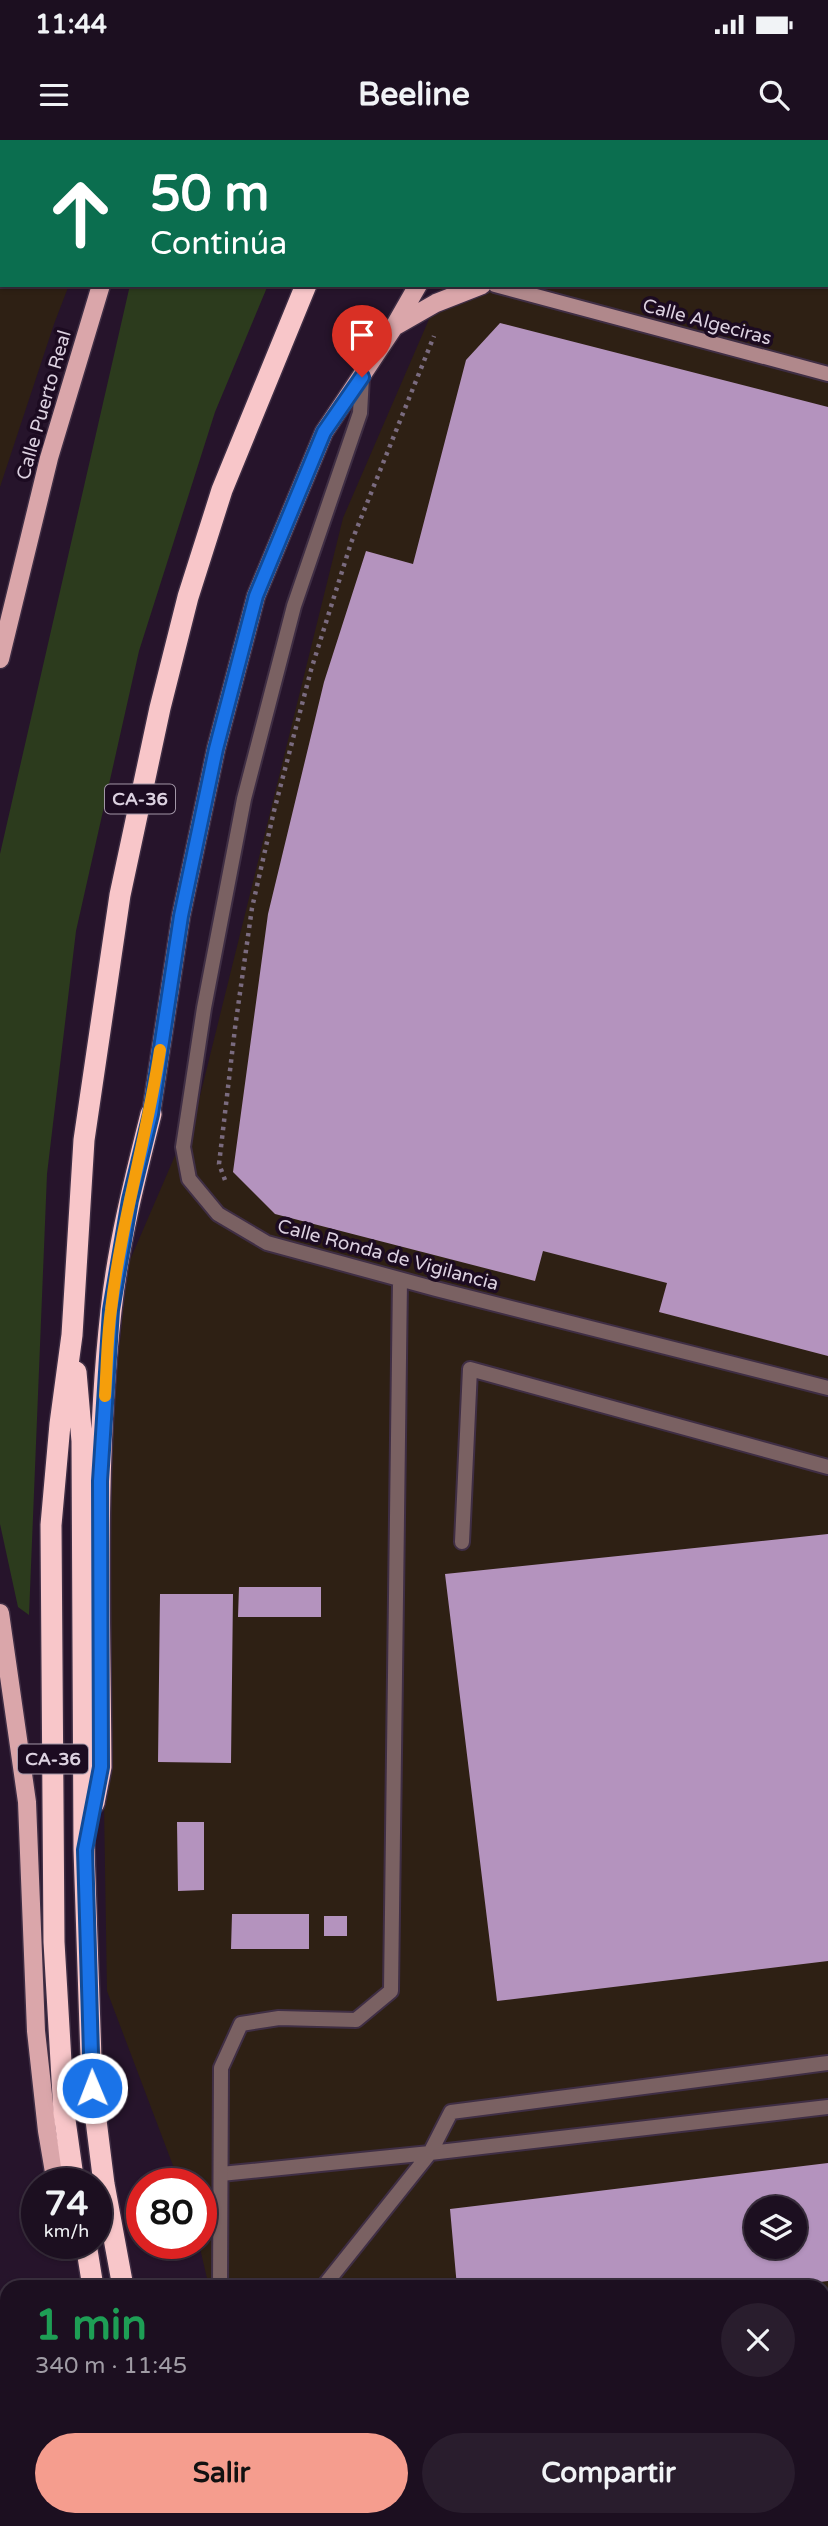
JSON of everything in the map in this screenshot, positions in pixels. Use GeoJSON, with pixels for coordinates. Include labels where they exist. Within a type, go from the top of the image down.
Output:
{"type":"FeatureCollection","features":[{"type":"Feature","properties":{"kind":"highway","name":"CA-36"},"geometry":{"type":"LineString","coordinates":[[72,2168],[64,2113],[54,1942],[51,1525],[60,1424],[72,1335],[83,1140],[120,895],[160,708],[188,597],[222,490],[305,287]]}},
{"type":"Feature","properties":{"kind":"highway"},"geometry":{"type":"LineString","coordinates":[[85,1850],[101,1767],[100,1481],[111,1310],[130,1200],[151,1114]]}},
{"type":"Feature","properties":{"kind":"highway","name":"CA-36"},"geometry":{"type":"LineString","coordinates":[[72,1335],[82,1441],[85,1850],[92,2088],[104,2184],[121,2280]]}},
{"type":"Feature","properties":{"kind":"highway"},"geometry":{"type":"LineString","coordinates":[[89,2259],[92,2280]]}},
{"type":"Feature","properties":{"kind":"main road","name":"Calle Puerto Real"},"geometry":{"type":"LineString","coordinates":[[0,659],[49,458],[100,287]]}},
{"type":"Feature","properties":{"kind":"main road"},"geometry":{"type":"LineString","coordinates":[[151,1114],[181,916],[216,749],[256,596],[324,432],[362,377],[417,287]]}},
{"type":"Feature","properties":{"kind":"main road"},"geometry":{"type":"LineString","coordinates":[[394,327],[436,303],[477,287]]}},
{"type":"Feature","properties":{"kind":"main road","name":"Calle Algeciras"},"geometry":{"type":"LineString","coordinates":[[502,287],[828,374]]}},
{"type":"Feature","properties":{"kind":"main road"},"geometry":{"type":"LineString","coordinates":[[0,1613],[27,1802],[36,2031],[53,2168]]}},
{"type":"Feature","properties":{"kind":"street","name":"Calle Ronda de Vigilancia"},"geometry":{"type":"LineString","coordinates":[[362,377],[360,413],[294,606],[244,799],[204,1008],[183,1147],[189,1179],[219,1214],[267,1243],[400,1280],[828,1388]]}},
{"type":"Feature","properties":{"kind":"street"},"geometry":{"type":"LineString","coordinates":[[220,2280],[221,2068],[241,2024],[279,2018],[356,2020],[391,1991],[400,1280]]}},
{"type":"Feature","properties":{"kind":"street"},"geometry":{"type":"LineString","coordinates":[[461,1542],[470,1369],[828,1468]]}},
{"type":"Feature","properties":{"kind":"street"},"geometry":{"type":"LineString","coordinates":[[329,2280],[430,2152],[451,2112],[828,2063]]}},
{"type":"Feature","properties":{"kind":"street"},"geometry":{"type":"LineString","coordinates":[[221,2174],[828,2108]]}},
{"type":"Feature","properties":{"kind":"path"},"geometry":{"type":"LineString","coordinates":[[232,1188],[224,1178],[219,1164],[252,908],[274,811],[311,670],[351,543],[433,337],[440,328]]}},
{"type":"Feature","properties":{"kind":"shaded area"},"geometry":{"type":"Polygon","coordinates":[[[0,287],[68,287],[54,324],[0,487],[0,287]]]}},
{"type":"Feature","properties":{"kind":"shaded area"},"geometry":{"type":"Polygon","coordinates":[[[440,287],[828,287],[828,2280],[207,2280],[202,2259],[217,2259],[217,2168],[174,2168],[107,1991],[100,1558],[127,1267],[199,1100],[343,518],[436,303],[440,287]]]}},
{"type":"Feature","properties":{"kind":"green space"},"geometry":{"type":"Polygon","coordinates":[[[130,287],[267,287],[215,412],[139,651],[76,931],[47,1174],[29,1615],[18,1607],[0,1524],[0,854],[130,287]]]}},
{"type":"Feature","properties":{"kind":"building"},"geometry":{"type":"Polygon","coordinates":[[[500,323],[828,407],[828,1356],[659,1312],[667,1283],[543,1251],[535,1281],[275,1214],[233,1172],[268,914],[324,682],[366,551],[413,564],[466,360],[500,323]]]}},
{"type":"Feature","properties":{"kind":"building"},"geometry":{"type":"Polygon","coordinates":[[[828,1534],[828,1961],[497,2001],[445,1574],[828,1534]]]}},
{"type":"Feature","properties":{"kind":"building"},"geometry":{"type":"Polygon","coordinates":[[[239,1587],[321,1587],[321,1617],[238,1617],[239,1587]]]}},
{"type":"Feature","properties":{"kind":"building"},"geometry":{"type":"Polygon","coordinates":[[[160,1594],[233,1594],[231,1763],[158,1762],[160,1594]]]}},
{"type":"Feature","properties":{"kind":"building"},"geometry":{"type":"Polygon","coordinates":[[[177,1822],[204,1822],[204,1890],[178,1891],[177,1822]]]}},
{"type":"Feature","properties":{"kind":"building"},"geometry":{"type":"Polygon","coordinates":[[[232,1914],[309,1914],[309,1949],[231,1949],[232,1914]]]}},
{"type":"Feature","properties":{"kind":"building"},"geometry":{"type":"Polygon","coordinates":[[[324,1916],[347,1916],[347,1936],[324,1936],[324,1916]]]}},
{"type":"Feature","properties":{"kind":"building"},"geometry":{"type":"Polygon","coordinates":[[[828,2163],[828,2280],[456,2280],[450,2209],[828,2163]]]}},
{"type":"Feature","properties":{"kind":"slow traffic"},"geometry":{"type":"LineString","coordinates":[[105,1396],[111,1310],[130,1200],[151,1114],[160,1050]]}},
{"type":"Feature","properties":{"kind":"route"},"geometry":{"type":"LineString","coordinates":[[92,2088],[85,1850],[101,1767],[100,1481],[111,1310],[130,1200],[151,1114],[181,916],[216,749],[256,596],[324,432],[362,377]]}}]}
